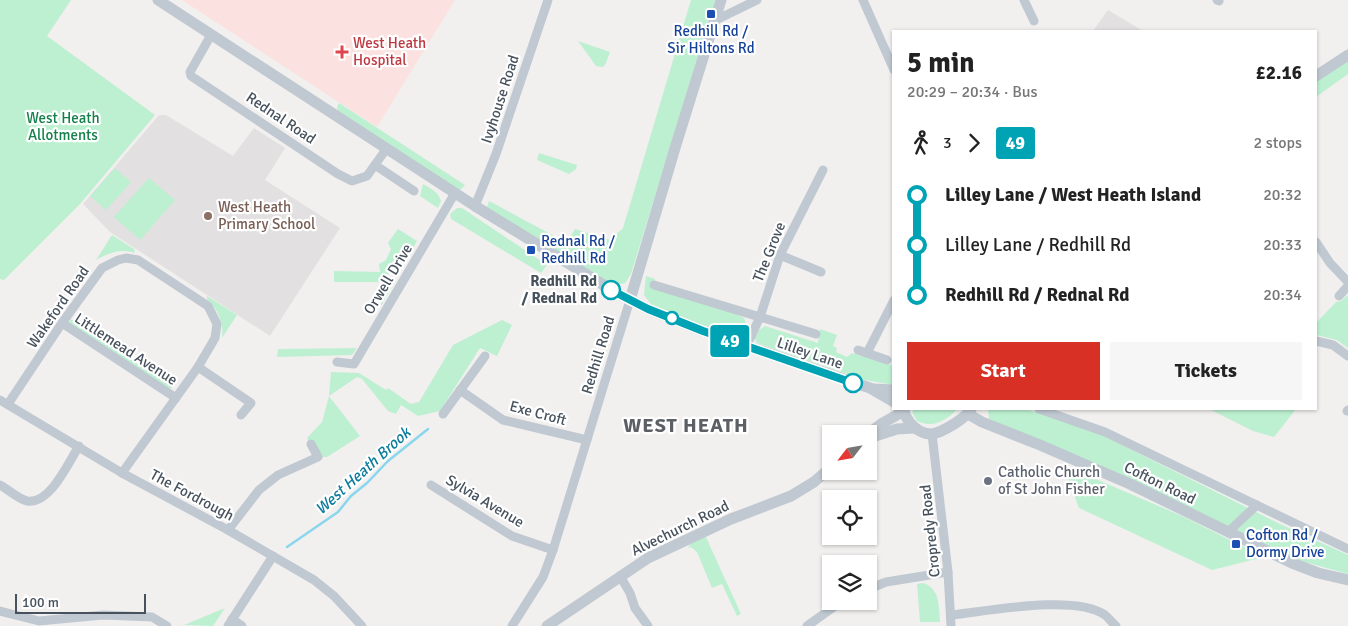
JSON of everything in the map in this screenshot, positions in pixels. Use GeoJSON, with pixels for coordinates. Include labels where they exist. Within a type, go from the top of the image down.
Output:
{"type":"FeatureCollection","features":[{"type":"Feature","properties":{"kind":"street","name":"Rednal Road"},"geometry":{"type":"LineString","coordinates":[[158,0],[475,206],[630,300]]}},
{"type":"Feature","properties":{"kind":"street","name":"Ivyhouse Road"},"geometry":{"type":"LineString","coordinates":[[475,206],[496,154],[548,0]]}},
{"type":"Feature","properties":{"kind":"street","name":"Redhill Road"},"geometry":{"type":"LineString","coordinates":[[512,626],[543,577],[553,550],[722,0]]}},
{"type":"Feature","properties":{"kind":"street"},"geometry":{"type":"LineString","coordinates":[[716,20],[757,0]]}},
{"type":"Feature","properties":{"kind":"street"},"geometry":{"type":"LineString","coordinates":[[863,0],[892,65]]}},
{"type":"Feature","properties":{"kind":"street"},"geometry":{"type":"LineString","coordinates":[[1024,0],[1034,21]]}},
{"type":"Feature","properties":{"kind":"street","name":"Rednal Road"},"geometry":{"type":"LineString","coordinates":[[211,35],[190,72],[195,79],[338,174],[352,181],[367,176],[387,148]]}},
{"type":"Feature","properties":{"kind":"street"},"geometry":{"type":"LineString","coordinates":[[1317,75],[1348,54]]}},
{"type":"Feature","properties":{"kind":"street"},"geometry":{"type":"LineString","coordinates":[[375,165],[414,192]]}},
{"type":"Feature","properties":{"kind":"street","name":"The Grove"},"geometry":{"type":"LineString","coordinates":[[746,347],[760,317],[780,255],[823,170]]}},
{"type":"Feature","properties":{"kind":"street","name":"Orwell Drive"},"geometry":{"type":"LineString","coordinates":[[337,362],[354,364],[455,193]]}},
{"type":"Feature","properties":{"kind":"street"},"geometry":{"type":"LineString","coordinates":[[1317,244],[1330,263],[1348,282]]}},
{"type":"Feature","properties":{"kind":"street"},"geometry":{"type":"LineString","coordinates":[[780,255],[822,272]]}},
{"type":"Feature","properties":{"kind":"street","name":"Wakeford Road"},"geometry":{"type":"LineString","coordinates":[[4,402],[102,268],[126,258],[138,260],[208,306],[214,314],[217,324],[215,338],[198,367],[122,473]]}},
{"type":"Feature","properties":{"kind":"street","name":"Lilley Lane"},"geometry":{"type":"LineString","coordinates":[[654,285],[816,334]]}},
{"type":"Feature","properties":{"kind":"street"},"geometry":{"type":"LineString","coordinates":[[1339,296],[1348,286]]}},
{"type":"Feature","properties":{"kind":"street","name":"Lilley Lane"},"geometry":{"type":"LineString","coordinates":[[630,300],[648,309],[746,347],[870,388],[892,401]]}},
{"type":"Feature","properties":{"kind":"street"},"geometry":{"type":"LineString","coordinates":[[887,360],[862,352],[892,303]]}},
{"type":"Feature","properties":{"kind":"street","name":"Littlemead Avenue"},"geometry":{"type":"LineString","coordinates":[[62,323],[176,398]]}},
{"type":"Feature","properties":{"kind":"street"},"geometry":{"type":"LineString","coordinates":[[1317,341],[1333,345],[1348,356]]}},
{"type":"Feature","properties":{"kind":"street"},"geometry":{"type":"LineString","coordinates":[[443,414],[485,356]]}},
{"type":"Feature","properties":{"kind":"street"},"geometry":{"type":"LineString","coordinates":[[198,367],[251,403],[241,416]]}},
{"type":"Feature","properties":{"kind":"street","name":"Lilley Lane"},"geometry":{"type":"LineString","coordinates":[[870,388],[892,390]]}},
{"type":"Feature","properties":{"kind":"street","name":"Exe Croft"},"geometry":{"type":"LineString","coordinates":[[460,390],[503,420],[587,440]]}},
{"type":"Feature","properties":{"kind":"street","name":"The Fordrough"},"geometry":{"type":"LineString","coordinates":[[4,402],[122,473],[228,530],[314,580],[334,596],[362,626]]}},
{"type":"Feature","properties":{"kind":"street"},"geometry":{"type":"LineString","coordinates":[[881,424],[892,408]]}},
{"type":"Feature","properties":{"kind":"street"},"geometry":{"type":"LineString","coordinates":[[878,426],[904,410],[914,428]]}},
{"type":"Feature","properties":{"kind":"street","name":"Cofton Road"},"geometry":{"type":"LineString","coordinates":[[1042,410],[1105,432],[1348,549]]}},
{"type":"Feature","properties":{"kind":"street"},"geometry":{"type":"LineString","coordinates":[[878,435],[897,429],[914,428],[924,433],[932,434],[948,428],[970,411]]}},
{"type":"Feature","properties":{"kind":"street","name":"Cofton Road"},"geometry":{"type":"LineString","coordinates":[[970,411],[982,422],[1130,484],[1318,573],[1348,580]]}},
{"type":"Feature","properties":{"kind":"street","name":"Cropredy Road"},"geometry":{"type":"LineString","coordinates":[[932,434],[948,572],[952,616],[951,626]]}},
{"type":"Feature","properties":{"kind":"street"},"geometry":{"type":"LineString","coordinates":[[228,530],[259,490],[278,475],[318,456],[311,444]]}},
{"type":"Feature","properties":{"kind":"street"},"geometry":{"type":"LineString","coordinates":[[0,485],[25,501],[37,501],[49,493],[79,446]]}},
{"type":"Feature","properties":{"kind":"street","name":"Alvechurch Road"},"geometry":{"type":"LineString","coordinates":[[547,626],[648,558],[731,518],[791,496],[822,475]]}},
{"type":"Feature","properties":{"kind":"street","name":"Sylvia Avenue"},"geometry":{"type":"LineString","coordinates":[[431,485],[512,536],[553,550]]}},
{"type":"Feature","properties":{"kind":"street"},"geometry":{"type":"LineString","coordinates":[[1228,532],[1257,505]]}},
{"type":"Feature","properties":{"kind":"street"},"geometry":{"type":"LineString","coordinates":[[242,626],[230,623],[273,556]]}},
{"type":"Feature","properties":{"kind":"street"},"geometry":{"type":"LineString","coordinates":[[877,586],[886,582],[948,572]]}},
{"type":"Feature","properties":{"kind":"street"},"geometry":{"type":"LineString","coordinates":[[620,576],[630,593],[633,604],[648,626]]}},
{"type":"Feature","properties":{"kind":"street"},"geometry":{"type":"LineString","coordinates":[[952,616],[1056,604],[1080,606],[1104,614],[1116,626]]}},
{"type":"Feature","properties":{"kind":"street"},"geometry":{"type":"LineString","coordinates":[[808,626],[830,610]]}},
{"type":"Feature","properties":{"kind":"street"},"geometry":{"type":"LineString","coordinates":[[0,611],[39,620],[103,615],[152,617],[167,626]]}},
{"type":"Feature","properties":{"kind":"shaded area","name":"West Heath Hospital"},"geometry":{"type":"Polygon","coordinates":[[[182,0],[455,0],[377,127],[182,0]]]}},
{"type":"Feature","properties":{"kind":"shaded area"},"geometry":{"type":"Polygon","coordinates":[[[1108,10],[1141,30],[1094,30],[1108,10]]]}},
{"type":"Feature","properties":{"kind":"shaded area","name":"West Heath Primary School"},"geometry":{"type":"Polygon","coordinates":[[[159,115],[166,115],[233,156],[254,128],[285,148],[265,180],[340,228],[270,336],[110,232],[83,204],[159,115]]]}},
{"type":"Feature","properties":{"kind":"green space","name":"West Heath Allotments"},"geometry":{"type":"Polygon","coordinates":[[[0,0],[71,0],[47,36],[155,115],[80,204],[4,280],[0,279],[0,0]]]}},
{"type":"Feature","properties":{"kind":"green space"},"geometry":{"type":"Polygon","coordinates":[[[691,0],[715,0],[631,274],[625,283],[613,286],[487,207],[489,201],[567,243],[575,229],[610,240],[623,228],[691,0]]]}},
{"type":"Feature","properties":{"kind":"green space"},"geometry":{"type":"Polygon","coordinates":[[[578,41],[610,52],[603,67],[596,66],[578,41]]]}},
{"type":"Feature","properties":{"kind":"green space"},"geometry":{"type":"Polygon","coordinates":[[[1348,58],[1348,74],[1317,96],[1317,79],[1348,58]]]}},
{"type":"Feature","properties":{"kind":"green space"},"geometry":{"type":"Polygon","coordinates":[[[339,103],[465,185],[459,191],[338,112],[337,107],[339,103]]]}},
{"type":"Feature","properties":{"kind":"green space"},"geometry":{"type":"Polygon","coordinates":[[[539,153],[577,165],[576,169],[569,174],[537,160],[539,153]]]}},
{"type":"Feature","properties":{"kind":"green space"},"geometry":{"type":"Polygon","coordinates":[[[115,168],[131,182],[106,210],[90,196],[115,168]]]}},
{"type":"Feature","properties":{"kind":"green space"},"geometry":{"type":"Polygon","coordinates":[[[149,178],[175,200],[140,240],[114,217],[149,178]]]}},
{"type":"Feature","properties":{"kind":"green space"},"geometry":{"type":"Polygon","coordinates":[[[423,184],[438,195],[441,201],[438,208],[420,196],[423,184]]]}},
{"type":"Feature","properties":{"kind":"green space"},"geometry":{"type":"Polygon","coordinates":[[[457,208],[462,208],[547,265],[541,273],[451,219],[450,214],[457,208]]]}},
{"type":"Feature","properties":{"kind":"green space"},"geometry":{"type":"Polygon","coordinates":[[[398,229],[417,241],[409,255],[401,253],[384,281],[391,288],[381,306],[381,282],[334,282],[334,271],[380,272],[379,264],[386,260],[391,249],[388,243],[398,229]]]}},
{"type":"Feature","properties":{"kind":"green space"},"geometry":{"type":"Polygon","coordinates":[[[112,235],[134,249],[135,253],[115,252],[96,260],[112,235]]]}},
{"type":"Feature","properties":{"kind":"green space"},"geometry":{"type":"Polygon","coordinates":[[[646,276],[655,279],[652,288],[729,311],[744,318],[748,330],[746,336],[739,340],[651,304],[644,295],[646,276]]]}},
{"type":"Feature","properties":{"kind":"green space"},"geometry":{"type":"Polygon","coordinates":[[[1348,295],[1348,348],[1337,340],[1317,335],[1317,322],[1336,302],[1341,301],[1348,295]]]}},
{"type":"Feature","properties":{"kind":"green space"},"geometry":{"type":"Polygon","coordinates":[[[207,296],[237,315],[222,338],[222,327],[219,317],[207,296]]]}},
{"type":"Feature","properties":{"kind":"green space"},"geometry":{"type":"Polygon","coordinates":[[[71,319],[172,387],[168,392],[68,325],[71,319]]]}},
{"type":"Feature","properties":{"kind":"green space"},"geometry":{"type":"Polygon","coordinates":[[[502,320],[512,325],[497,356],[480,348],[440,411],[418,416],[401,405],[396,414],[388,411],[362,379],[357,377],[329,396],[331,372],[359,373],[386,390],[388,388],[411,404],[419,402],[453,345],[502,320]]]}},
{"type":"Feature","properties":{"kind":"green space"},"geometry":{"type":"Polygon","coordinates":[[[765,326],[818,343],[820,329],[837,335],[833,346],[837,348],[836,352],[847,357],[852,353],[892,365],[892,385],[865,380],[757,343],[754,338],[759,330],[765,326]]]}},
{"type":"Feature","properties":{"kind":"green space"},"geometry":{"type":"Polygon","coordinates":[[[357,348],[352,355],[277,357],[278,349],[357,348]]]}},
{"type":"Feature","properties":{"kind":"green space"},"geometry":{"type":"Polygon","coordinates":[[[329,396],[360,436],[327,457],[318,457],[307,438],[322,422],[329,396]]]}},
{"type":"Feature","properties":{"kind":"green space"},"geometry":{"type":"Polygon","coordinates":[[[913,410],[956,410],[944,420],[933,424],[917,421],[912,412],[913,410]]]}},
{"type":"Feature","properties":{"kind":"green space"},"geometry":{"type":"Polygon","coordinates":[[[988,410],[1029,410],[1102,435],[1278,523],[1348,555],[1348,574],[1301,561],[989,419],[988,410]]]}},
{"type":"Feature","properties":{"kind":"green space"},"geometry":{"type":"Polygon","coordinates":[[[1211,410],[1295,410],[1274,437],[1253,431],[1211,410]]]}},
{"type":"Feature","properties":{"kind":"green space"},"geometry":{"type":"Polygon","coordinates":[[[1063,465],[1182,516],[1264,557],[1212,570],[1079,508],[1063,465]]]}},
{"type":"Feature","properties":{"kind":"green space"},"geometry":{"type":"Polygon","coordinates":[[[705,535],[741,614],[737,616],[722,584],[712,588],[697,552],[691,547],[688,548],[691,543],[705,535]]]}},
{"type":"Feature","properties":{"kind":"green space"},"geometry":{"type":"Polygon","coordinates":[[[917,584],[929,585],[936,594],[939,604],[940,622],[920,622],[917,584]]]}},
{"type":"Feature","properties":{"kind":"green space"},"geometry":{"type":"Polygon","coordinates":[[[225,608],[213,626],[184,625],[225,608]]]}},
{"type":"Feature","properties":{"kind":"waterway","name":"West Heath Brook"},"geometry":{"type":"LineString","coordinates":[[287,547],[338,512],[351,496],[367,483],[388,461],[428,429]]}},
{"type":"Feature","properties":{"kind":"bus line","name":"49"},"geometry":{"type":"LineString","coordinates":[[611,290],[648,309],[703,331],[853,383]]}},
{"type":"Feature","properties":{"kind":"place","name":"Redhill Rd / Sir Hiltons Rd"},"geometry":{"type":"Point","coordinates":[711,14]}},
{"type":"Feature","properties":{"kind":"place","name":"West Heath Hospital"},"geometry":{"type":"Point","coordinates":[342,52]}},
{"type":"Feature","properties":{"kind":"place","name":"West Heath Primary School"},"geometry":{"type":"Point","coordinates":[208,216]}},
{"type":"Feature","properties":{"kind":"place","name":"Rednal Rd / Redhill Rd"},"geometry":{"type":"Point","coordinates":[531,250]}},
{"type":"Feature","properties":{"kind":"place","name":"Redhill Rd / Rednal Rd"},"geometry":{"type":"Point","coordinates":[611,290]}},
{"type":"Feature","properties":{"kind":"place","name":"Catholic Church of St John Fisher"},"geometry":{"type":"Point","coordinates":[988,481]}},
{"type":"Feature","properties":{"kind":"place","name":"Cofton Rd / Dormy Drive"},"geometry":{"type":"Point","coordinates":[1236,544]}},
{"type":"Feature","properties":{"kind":"district","name":"WEST HEATH"},"geometry":{"type":"Point","coordinates":[686,425]}}]}
